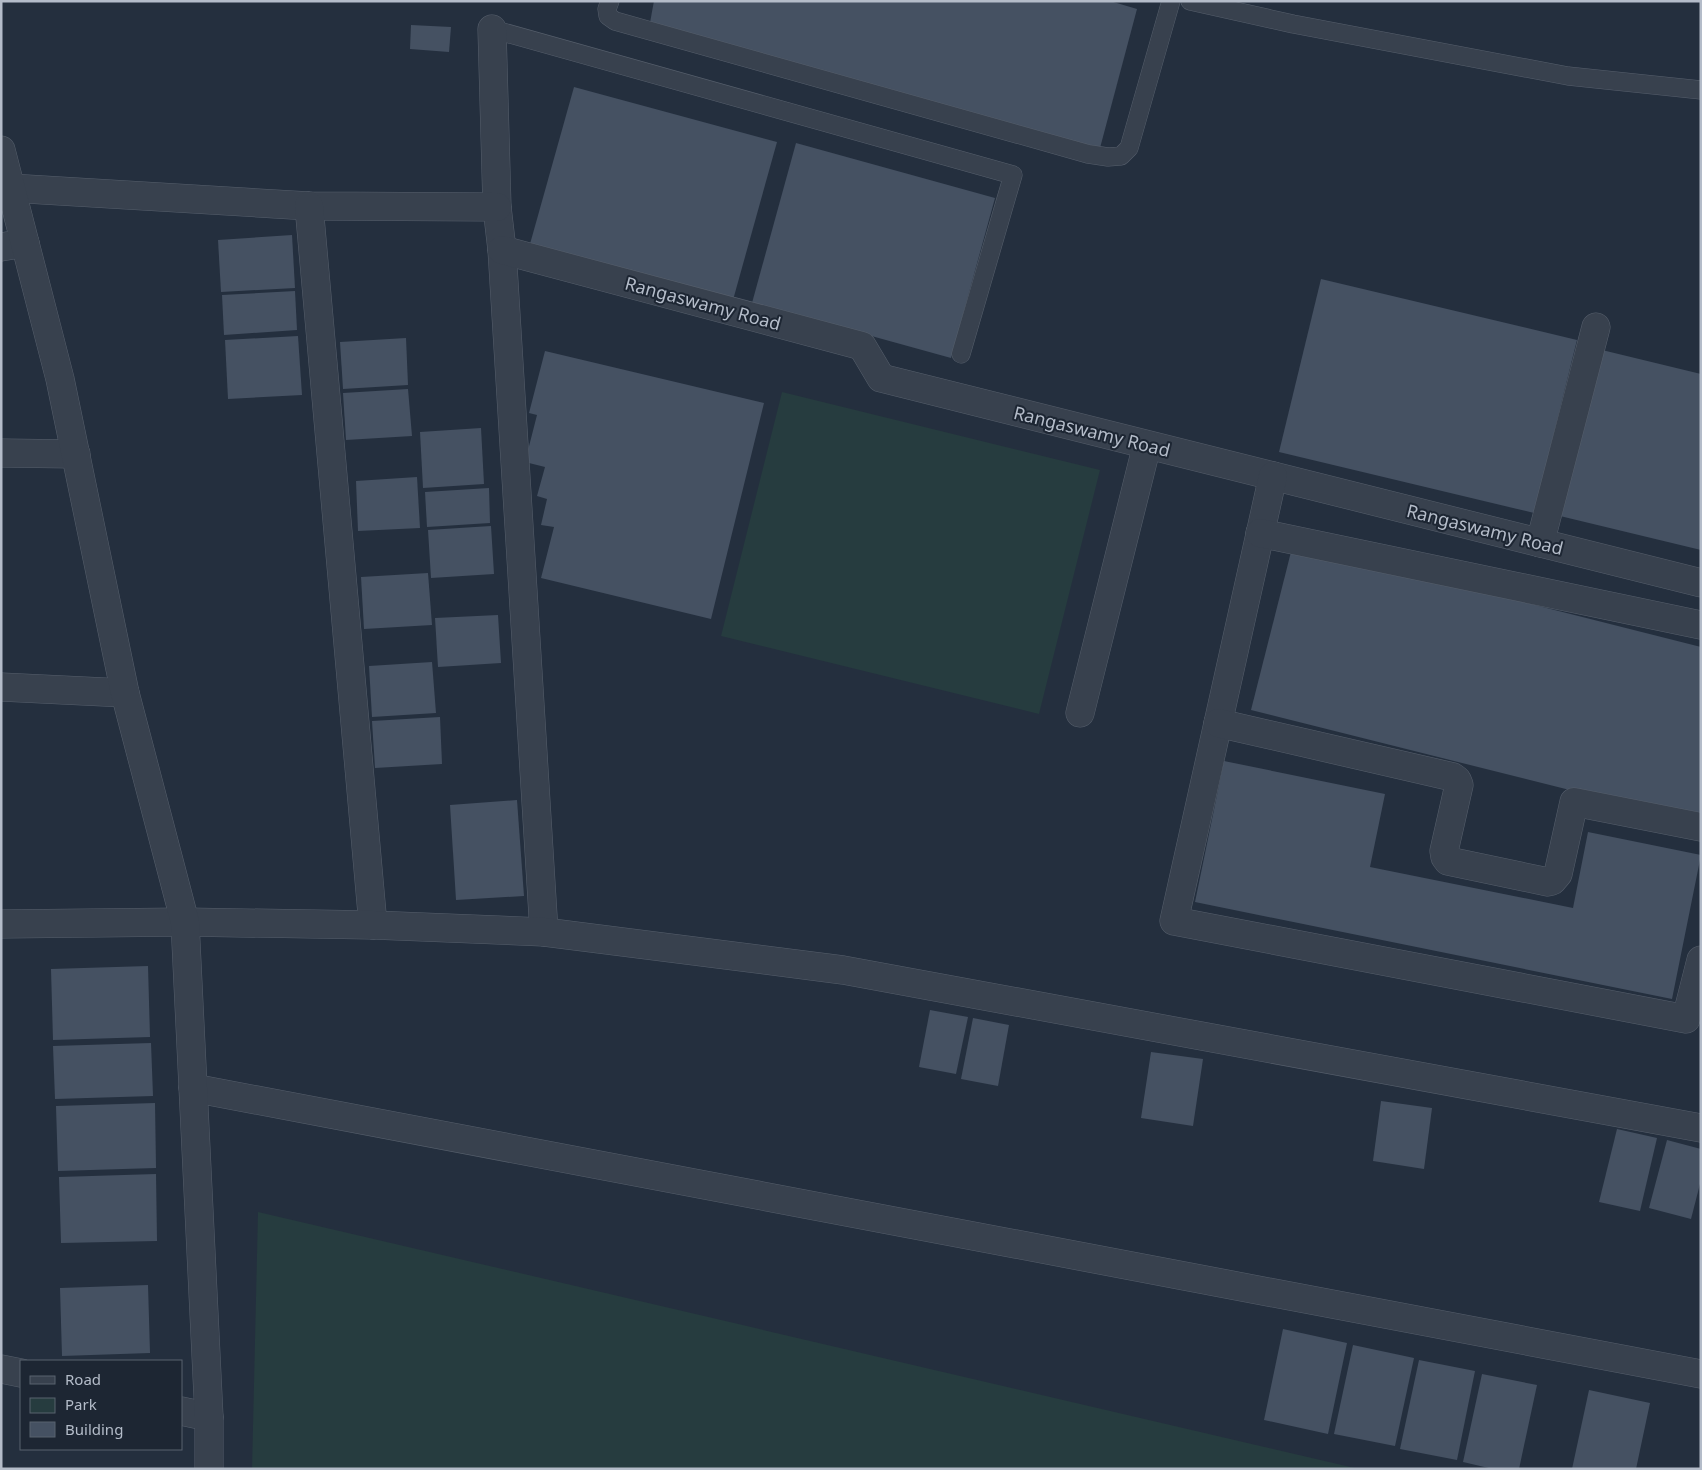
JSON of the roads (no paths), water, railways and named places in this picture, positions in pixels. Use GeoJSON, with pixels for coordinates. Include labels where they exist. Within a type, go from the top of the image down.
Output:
{"type":"FeatureCollection","features":[{"type":"Feature","properties":{"kind":"street"},"geometry":{"type":"LineString","coordinates":[[492,30],[497,207],[502,250],[544,932]]}},
{"type":"Feature","properties":{"kind":"street"},"geometry":{"type":"LineString","coordinates":[[1,150],[10,188],[13,245],[60,379],[125,693],[184,922],[209,1417],[209,1469]]}},
{"type":"Feature","properties":{"kind":"street"},"geometry":{"type":"LineString","coordinates":[[10,188],[309,206],[497,207]]}},
{"type":"Feature","properties":{"kind":"street"},"geometry":{"type":"LineString","coordinates":[[309,206],[374,924]]}},
{"type":"Feature","properties":{"kind":"street","name":"Rangaswamy Road"},"geometry":{"type":"LineString","coordinates":[[502,250],[862,346],[881,378],[1701,583]]}},
{"type":"Feature","properties":{"kind":"street"},"geometry":{"type":"LineString","coordinates":[[1540,543],[1596,327]]}},
{"type":"Feature","properties":{"kind":"street"},"geometry":{"type":"LineString","coordinates":[[1080,713],[1147,445]]}},
{"type":"Feature","properties":{"kind":"street"},"geometry":{"type":"LineString","coordinates":[[1,453],[76,454]]}},
{"type":"Feature","properties":{"kind":"street"},"geometry":{"type":"LineString","coordinates":[[1273,476],[1174,921],[1686,1019],[1701,960]]}},
{"type":"Feature","properties":{"kind":"street"},"geometry":{"type":"LineString","coordinates":[[1260,533],[1701,625]]}},
{"type":"Feature","properties":{"kind":"street"},"geometry":{"type":"LineString","coordinates":[[1,687],[125,693]]}},
{"type":"Feature","properties":{"kind":"street"},"geometry":{"type":"LineString","coordinates":[[1218,723],[1453,777],[1459,785],[1444,851],[1445,857],[1448,860],[1548,882],[1552,881],[1558,874],[1574,802],[1701,828]]}},
{"type":"Feature","properties":{"kind":"street"},"geometry":{"type":"LineString","coordinates":[[1,924],[184,922],[374,924],[544,932],[843,970],[1701,1128]]}},
{"type":"Feature","properties":{"kind":"street"},"geometry":{"type":"LineString","coordinates":[[193,1088],[1701,1374]]}},
{"type":"Feature","properties":{"kind":"street"},"geometry":{"type":"LineString","coordinates":[[1,1368],[20,1373]]}},
{"type":"Feature","properties":{"kind":"street"},"geometry":{"type":"LineString","coordinates":[[182,1411],[209,1417]]}},
{"type":"Feature","properties":{"kind":"lane"},"geometry":{"type":"LineString","coordinates":[[610,1],[607,8],[608,16],[615,21],[1088,154],[1108,157],[1121,156],[1129,148],[1171,1]]}},
{"type":"Feature","properties":{"kind":"lane"},"geometry":{"type":"LineString","coordinates":[[1190,1],[1293,24],[1568,76],[1701,90]]}},
{"type":"Feature","properties":{"kind":"lane"},"geometry":{"type":"LineString","coordinates":[[492,30],[1013,175],[961,354]]}}]}
